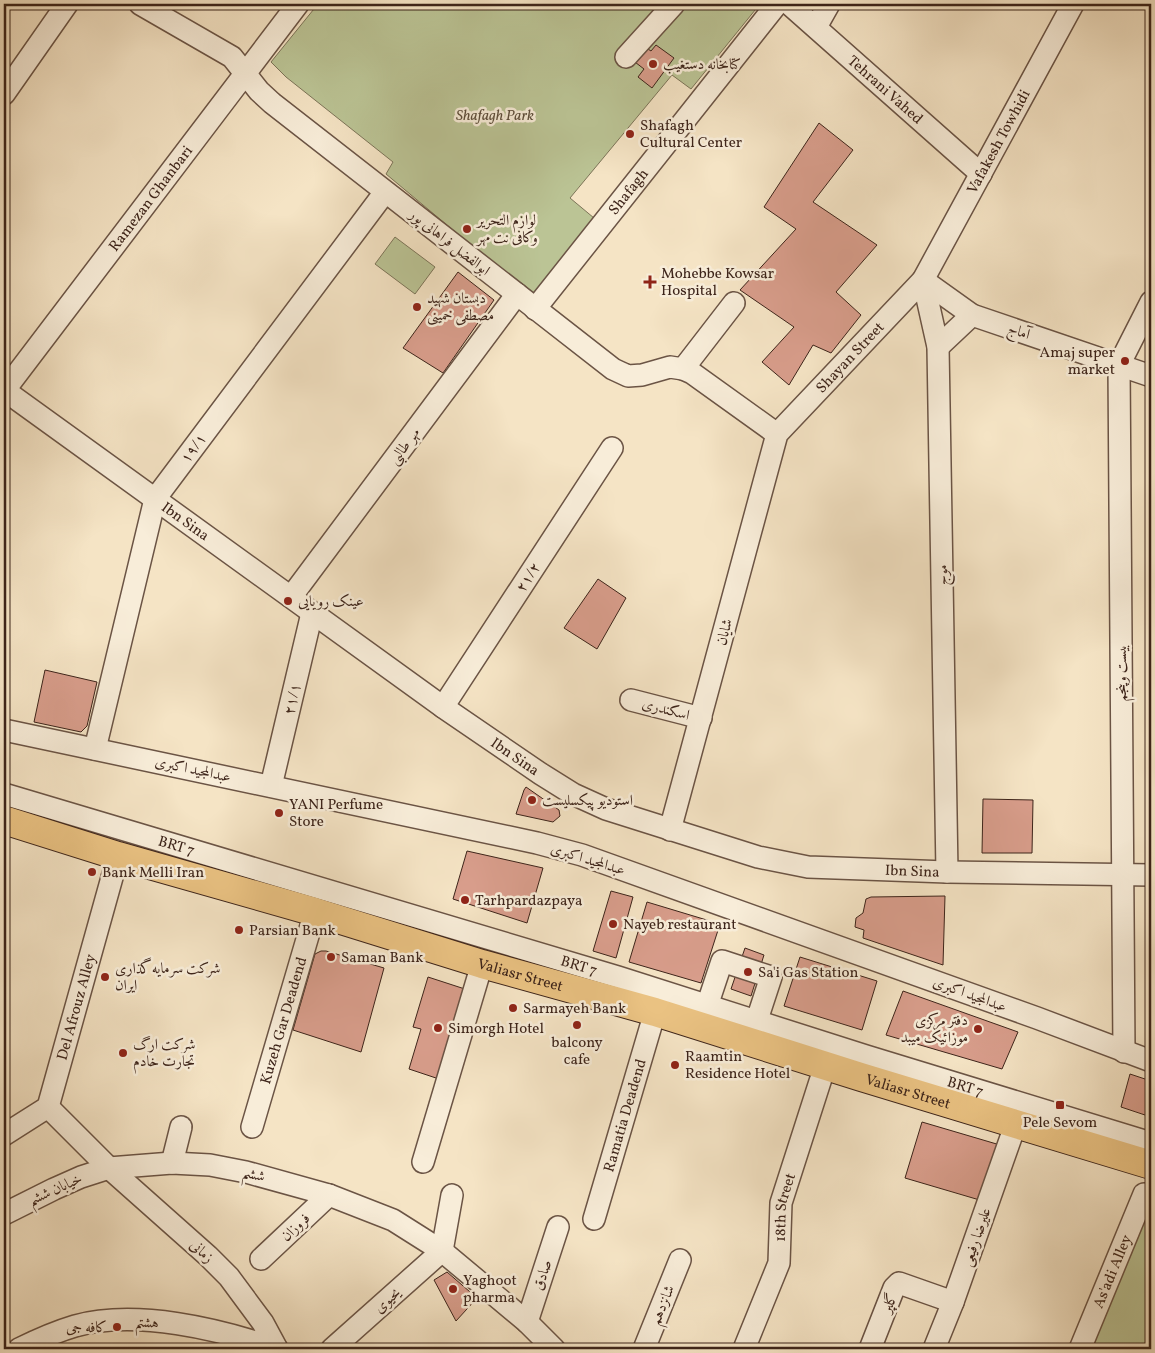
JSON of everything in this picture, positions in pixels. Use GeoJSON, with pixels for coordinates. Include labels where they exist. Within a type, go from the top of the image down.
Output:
{"type":"FeatureCollection","features":[{"type":"Feature","properties":{"kind":"main road","name":"Valiasr Street"},"geometry":{"type":"LineString","coordinates":[[4,820],[118,856],[314,912],[482,964],[655,1012],[704,1016],[754,1032],[825,1066],[1151,1165]]}},
{"type":"Feature","properties":{"kind":"street"},"geometry":{"type":"LineString","coordinates":[[4,94],[67,4]]}},
{"type":"Feature","properties":{"kind":"street","name":"ابوالفضل فراهانی پور"},"geometry":{"type":"LineString","coordinates":[[140,4],[232,57],[259,91],[272,103],[613,369],[628,376],[642,375],[670,366],[683,368]]}},
{"type":"Feature","properties":{"kind":"street","name":"Ramezan Ghanbari"},"geometry":{"type":"LineString","coordinates":[[4,391],[298,4]]}},
{"type":"Feature","properties":{"kind":"street"},"geometry":{"type":"LineString","coordinates":[[626,57],[674,4]]}},
{"type":"Feature","properties":{"kind":"street","name":"Shafagh"},"geometry":{"type":"LineString","coordinates":[[535,309],[777,4]]}},
{"type":"Feature","properties":{"kind":"street","name":"Tehrani Vahed"},"geometry":{"type":"LineString","coordinates":[[789,4],[981,174]]}},
{"type":"Feature","properties":{"kind":"street"},"geometry":{"type":"LineString","coordinates":[[816,27],[829,4]]}},
{"type":"Feature","properties":{"kind":"street","name":"Vafakesh Towhidi"},"geometry":{"type":"LineString","coordinates":[[923,280],[1072,4]]}},
{"type":"Feature","properties":{"kind":"street","name":"۱۹/۱"},"geometry":{"type":"LineString","coordinates":[[95,749],[155,499],[385,192]]}},
{"type":"Feature","properties":{"kind":"street","name":"آماج"},"geometry":{"type":"LineString","coordinates":[[923,280],[972,314],[1151,376]]}},
{"type":"Feature","properties":{"kind":"street","name":"موج"},"geometry":{"type":"LineString","coordinates":[[923,280],[938,347],[947,872]]}},
{"type":"Feature","properties":{"kind":"street","name":"Shayan Street"},"geometry":{"type":"LineString","coordinates":[[777,434],[923,280]]}},
{"type":"Feature","properties":{"kind":"street","name":"مهر طالبی"},"geometry":{"type":"LineString","coordinates":[[291,597],[517,294]]}},
{"type":"Feature","properties":{"kind":"street","name":"بیست وپنجم"},"geometry":{"type":"LineString","coordinates":[[1124,1052],[1119,365],[1151,302]]}},
{"type":"Feature","properties":{"kind":"street"},"geometry":{"type":"LineString","coordinates":[[734,303],[683,368],[692,372],[777,434]]}},
{"type":"Feature","properties":{"kind":"street"},"geometry":{"type":"LineString","coordinates":[[938,347],[972,314]]}},
{"type":"Feature","properties":{"kind":"street","name":"Ibn Sina"},"geometry":{"type":"LineString","coordinates":[[4,391],[443,707],[540,774],[573,794],[606,809],[758,857],[808,867],[947,872],[1151,875]]}},
{"type":"Feature","properties":{"kind":"street","name":"شایان"},"geometry":{"type":"LineString","coordinates":[[670,830],[777,434]]}},
{"type":"Feature","properties":{"kind":"street","name":"۲۱/۲"},"geometry":{"type":"LineString","coordinates":[[443,707],[612,448]]}},
{"type":"Feature","properties":{"kind":"street","name":"۲۱/۱"},"geometry":{"type":"LineString","coordinates":[[271,786],[312,613]]}},
{"type":"Feature","properties":{"kind":"street","name":"اسکندری"},"geometry":{"type":"LineString","coordinates":[[631,700],[701,718]]}},
{"type":"Feature","properties":{"kind":"street","name":"عبدالمجید اکبری"},"geometry":{"type":"LineString","coordinates":[[4,730],[527,841],[582,855],[1018,1012],[1151,1062]]}},
{"type":"Feature","properties":{"kind":"street","name":"BRT 7"},"geometry":{"type":"LineString","coordinates":[[4,794],[704,1016]]}},
{"type":"Feature","properties":{"kind":"street","name":"Del Afrouz Alley"},"geometry":{"type":"LineString","coordinates":[[48,1107],[118,856]]}},
{"type":"Feature","properties":{"kind":"street","name":"Kuzeh Gar Deadend"},"geometry":{"type":"LineString","coordinates":[[252,1127],[314,912]]}},
{"type":"Feature","properties":{"kind":"street"},"geometry":{"type":"LineString","coordinates":[[704,1016],[722,961],[772,977],[754,1032]]}},
{"type":"Feature","properties":{"kind":"street"},"geometry":{"type":"LineString","coordinates":[[423,1162],[482,964]]}},
{"type":"Feature","properties":{"kind":"street","name":"Ramatia Deadend"},"geometry":{"type":"LineString","coordinates":[[594,1219],[655,1012]]}},
{"type":"Feature","properties":{"kind":"street","name":"BRT 7"},"geometry":{"type":"LineString","coordinates":[[754,1032],[1151,1143]]}},
{"type":"Feature","properties":{"kind":"street","name":"18th Street"},"geometry":{"type":"LineString","coordinates":[[744,1349],[779,1263],[781,1203],[825,1066]]}},
{"type":"Feature","properties":{"kind":"street"},"geometry":{"type":"LineString","coordinates":[[4,1135],[48,1107]]}},
{"type":"Feature","properties":{"kind":"street","name":"زمانی"},"geometry":{"type":"LineString","coordinates":[[48,1107],[109,1168],[229,1277],[263,1324],[277,1349]]}},
{"type":"Feature","properties":{"kind":"street","name":"علیرضا رفیعی"},"geometry":{"type":"LineString","coordinates":[[934,1349],[953,1302],[1016,1123]]}},
{"type":"Feature","properties":{"kind":"street"},"geometry":{"type":"LineString","coordinates":[[172,1163],[181,1127]]}},
{"type":"Feature","properties":{"kind":"street","name":"ششم"},"geometry":{"type":"LineString","coordinates":[[109,1168],[172,1163],[210,1165],[246,1172],[329,1195],[393,1220],[442,1251],[527,1322],[554,1349]]}},
{"type":"Feature","properties":{"kind":"street","name":"خیابان ششم"},"geometry":{"type":"LineString","coordinates":[[4,1214],[81,1177],[109,1168]]}},
{"type":"Feature","properties":{"kind":"street","name":"As'adi Alley"},"geometry":{"type":"LineString","coordinates":[[1080,1349],[1144,1194]]}},
{"type":"Feature","properties":{"kind":"street","name":"فروزان"},"geometry":{"type":"LineString","coordinates":[[261,1258],[329,1195]]}},
{"type":"Feature","properties":{"kind":"street"},"geometry":{"type":"LineString","coordinates":[[442,1251],[452,1195]]}},
{"type":"Feature","properties":{"kind":"street","name":"صادق"},"geometry":{"type":"LineString","coordinates":[[527,1322],[558,1227]]}},
{"type":"Feature","properties":{"kind":"street","name":"یحیوی"},"geometry":{"type":"LineString","coordinates":[[332,1349],[442,1251]]}},
{"type":"Feature","properties":{"kind":"street","name":"شانزدهم"},"geometry":{"type":"LineString","coordinates":[[644,1349],[680,1260]]}},
{"type":"Feature","properties":{"kind":"street","name":"گلپر"},"geometry":{"type":"LineString","coordinates":[[870,1349],[894,1288],[899,1283],[953,1302]]}},
{"type":"Feature","properties":{"kind":"street","name":"هشتم"},"geometry":{"type":"LineString","coordinates":[[19,1349],[47,1335],[77,1326],[112,1320],[149,1320],[237,1336],[277,1349]]}},
{"type":"Feature","properties":{"kind":"street"},"geometry":{"type":"LineString","coordinates":[[211,1349],[237,1336]]}},
{"type":"Feature","properties":{"kind":"green space","name":"Shafagh Park"},"geometry":{"type":"Polygon","coordinates":[[[318,4],[760,4],[691,89],[672,75],[570,198],[594,218],[533,297],[386,174],[393,162],[286,77],[271,62],[318,4]]]}},
{"type":"Feature","properties":{"kind":"green space"},"geometry":{"type":"Polygon","coordinates":[[[395,237],[435,267],[415,294],[375,264],[395,237]]]}},
{"type":"Feature","properties":{"kind":"green space"},"geometry":{"type":"Polygon","coordinates":[[[1151,1205],[1151,1349],[1087,1349],[1145,1209],[1151,1205]]]}},
{"type":"Feature","properties":{"kind":"building","name":"کتابخانه دستغیب"},"geometry":{"type":"Polygon","coordinates":[[[642,45],[651,51],[656,45],[674,58],[652,88],[638,77],[644,69],[631,59],[642,45]]]}},
{"type":"Feature","properties":{"kind":"building"},"geometry":{"type":"Polygon","coordinates":[[[819,123],[853,150],[813,202],[877,245],[836,292],[861,315],[831,353],[813,345],[789,385],[762,362],[794,327],[740,290],[796,229],[764,207],[819,123]]]}},
{"type":"Feature","properties":{"kind":"building"},"geometry":{"type":"Polygon","coordinates":[[[458,272],[494,300],[443,373],[403,348],[458,272]]]}},
{"type":"Feature","properties":{"kind":"building"},"geometry":{"type":"Polygon","coordinates":[[[598,579],[626,598],[597,649],[564,628],[598,579]]]}},
{"type":"Feature","properties":{"kind":"building"},"geometry":{"type":"Polygon","coordinates":[[[45,670],[97,682],[87,726],[81,732],[34,722],[45,670]]]}},
{"type":"Feature","properties":{"kind":"building","name":"استودیو پیکسلیست"},"geometry":{"type":"Polygon","coordinates":[[[526,787],[559,810],[560,816],[553,822],[516,814],[526,787]]]}},
{"type":"Feature","properties":{"kind":"building"},"geometry":{"type":"Polygon","coordinates":[[[983,799],[1033,800],[1032,853],[982,853],[983,799]]]}},
{"type":"Feature","properties":{"kind":"building"},"geometry":{"type":"Polygon","coordinates":[[[467,851],[543,868],[527,923],[453,899],[467,851]]]}},
{"type":"Feature","properties":{"kind":"building","name":"Nayeb restaurant"},"geometry":{"type":"Polygon","coordinates":[[[611,891],[633,897],[616,958],[593,951],[611,891]]]}},
{"type":"Feature","properties":{"kind":"building"},"geometry":{"type":"Polygon","coordinates":[[[945,896],[943,965],[863,938],[864,930],[855,927],[856,918],[863,913],[866,899],[871,897],[945,896]]]}},
{"type":"Feature","properties":{"kind":"building"},"geometry":{"type":"Polygon","coordinates":[[[647,902],[720,924],[701,983],[629,962],[647,902]]]}},
{"type":"Feature","properties":{"kind":"building","name":"Sa'i Gas Station"},"geometry":{"type":"Polygon","coordinates":[[[745,948],[764,955],[751,996],[731,989],[745,948]]]}},
{"type":"Feature","properties":{"kind":"building"},"geometry":{"type":"Polygon","coordinates":[[[321,951],[384,968],[361,1052],[293,1030],[315,954],[321,951]]]}},
{"type":"Feature","properties":{"kind":"building"},"geometry":{"type":"Polygon","coordinates":[[[800,957],[877,981],[862,1030],[784,1006],[800,957]]]}},
{"type":"Feature","properties":{"kind":"building","name":"Simorgh Hotel"},"geometry":{"type":"Polygon","coordinates":[[[428,977],[471,991],[442,1080],[409,1069],[421,1029],[413,1027],[428,977]]]}},
{"type":"Feature","properties":{"kind":"building"},"geometry":{"type":"Polygon","coordinates":[[[903,991],[1018,1032],[1002,1069],[886,1035],[903,991]]]}},
{"type":"Feature","properties":{"kind":"building"},"geometry":{"type":"Polygon","coordinates":[[[1130,1074],[1151,1081],[1151,1117],[1121,1107],[1130,1074]]]}},
{"type":"Feature","properties":{"kind":"building"},"geometry":{"type":"Polygon","coordinates":[[[922,1122],[1000,1145],[983,1201],[905,1178],[922,1122]]]}},
{"type":"Feature","properties":{"kind":"building","name":"Yaghoot pharma"},"geometry":{"type":"Polygon","coordinates":[[[447,1272],[477,1298],[456,1321],[434,1280],[447,1272]]]}},
{"type":"Feature","properties":{"kind":"place","name":"کتابخانه دستغیب"},"geometry":{"type":"Point","coordinates":[653,64]}},
{"type":"Feature","properties":{"kind":"place","name":"Shafagh Cultural Center"},"geometry":{"type":"Point","coordinates":[630,134]}},
{"type":"Feature","properties":{"kind":"place","name":"لوازم التحریر وکافی نت مهر"},"geometry":{"type":"Point","coordinates":[467,229]}},
{"type":"Feature","properties":{"kind":"place","name":"Mohebbe Kowsar Hospital"},"geometry":{"type":"Point","coordinates":[650,282]}},
{"type":"Feature","properties":{"kind":"place","name":"دبستان شهید مصطفی خمینی"},"geometry":{"type":"Point","coordinates":[417,307]}},
{"type":"Feature","properties":{"kind":"place","name":"Amaj super market"},"geometry":{"type":"Point","coordinates":[1125,361]}},
{"type":"Feature","properties":{"kind":"place","name":"عینک رویایی"},"geometry":{"type":"Point","coordinates":[288,601]}},
{"type":"Feature","properties":{"kind":"place","name":"استودیو پیکسلیست"},"geometry":{"type":"Point","coordinates":[532,800]}},
{"type":"Feature","properties":{"kind":"place","name":"YANI Perfume Store"},"geometry":{"type":"Point","coordinates":[279,813]}},
{"type":"Feature","properties":{"kind":"place","name":"Bank Melli Iran"},"geometry":{"type":"Point","coordinates":[92,872]}},
{"type":"Feature","properties":{"kind":"place","name":"Tarhpardazpaya"},"geometry":{"type":"Point","coordinates":[465,900]}},
{"type":"Feature","properties":{"kind":"place","name":"Nayeb restaurant"},"geometry":{"type":"Point","coordinates":[613,924]}},
{"type":"Feature","properties":{"kind":"place","name":"Parsian Bank"},"geometry":{"type":"Point","coordinates":[239,930]}},
{"type":"Feature","properties":{"kind":"place","name":"Saman Bank"},"geometry":{"type":"Point","coordinates":[331,957]}},
{"type":"Feature","properties":{"kind":"place","name":"Sa'i Gas Station"},"geometry":{"type":"Point","coordinates":[748,972]}},
{"type":"Feature","properties":{"kind":"place","name":"شركت سرمايه‌گذاری ايران"},"geometry":{"type":"Point","coordinates":[105,977]}},
{"type":"Feature","properties":{"kind":"place","name":"Sarmayeh Bank"},"geometry":{"type":"Point","coordinates":[513,1008]}},
{"type":"Feature","properties":{"kind":"place","name":"balcony cafe"},"geometry":{"type":"Point","coordinates":[577,1025]}},
{"type":"Feature","properties":{"kind":"place","name":"Simorgh Hotel"},"geometry":{"type":"Point","coordinates":[438,1028]}},
{"type":"Feature","properties":{"kind":"place","name":"دفتر مرکزی موزائیک میبد"},"geometry":{"type":"Point","coordinates":[978,1029]}},
{"type":"Feature","properties":{"kind":"place","name":"شرکت ارگ تجارت خادم"},"geometry":{"type":"Point","coordinates":[123,1053]}},
{"type":"Feature","properties":{"kind":"place","name":"Raamtin Residence Hotel"},"geometry":{"type":"Point","coordinates":[675,1065]}},
{"type":"Feature","properties":{"kind":"place","name":"Pele Sevom"},"geometry":{"type":"Point","coordinates":[1060,1105]}},
{"type":"Feature","properties":{"kind":"place","name":"Yaghoot pharma"},"geometry":{"type":"Point","coordinates":[453,1289]}},
{"type":"Feature","properties":{"kind":"place","name":"کافه جی"},"geometry":{"type":"Point","coordinates":[117,1327]}}]}
